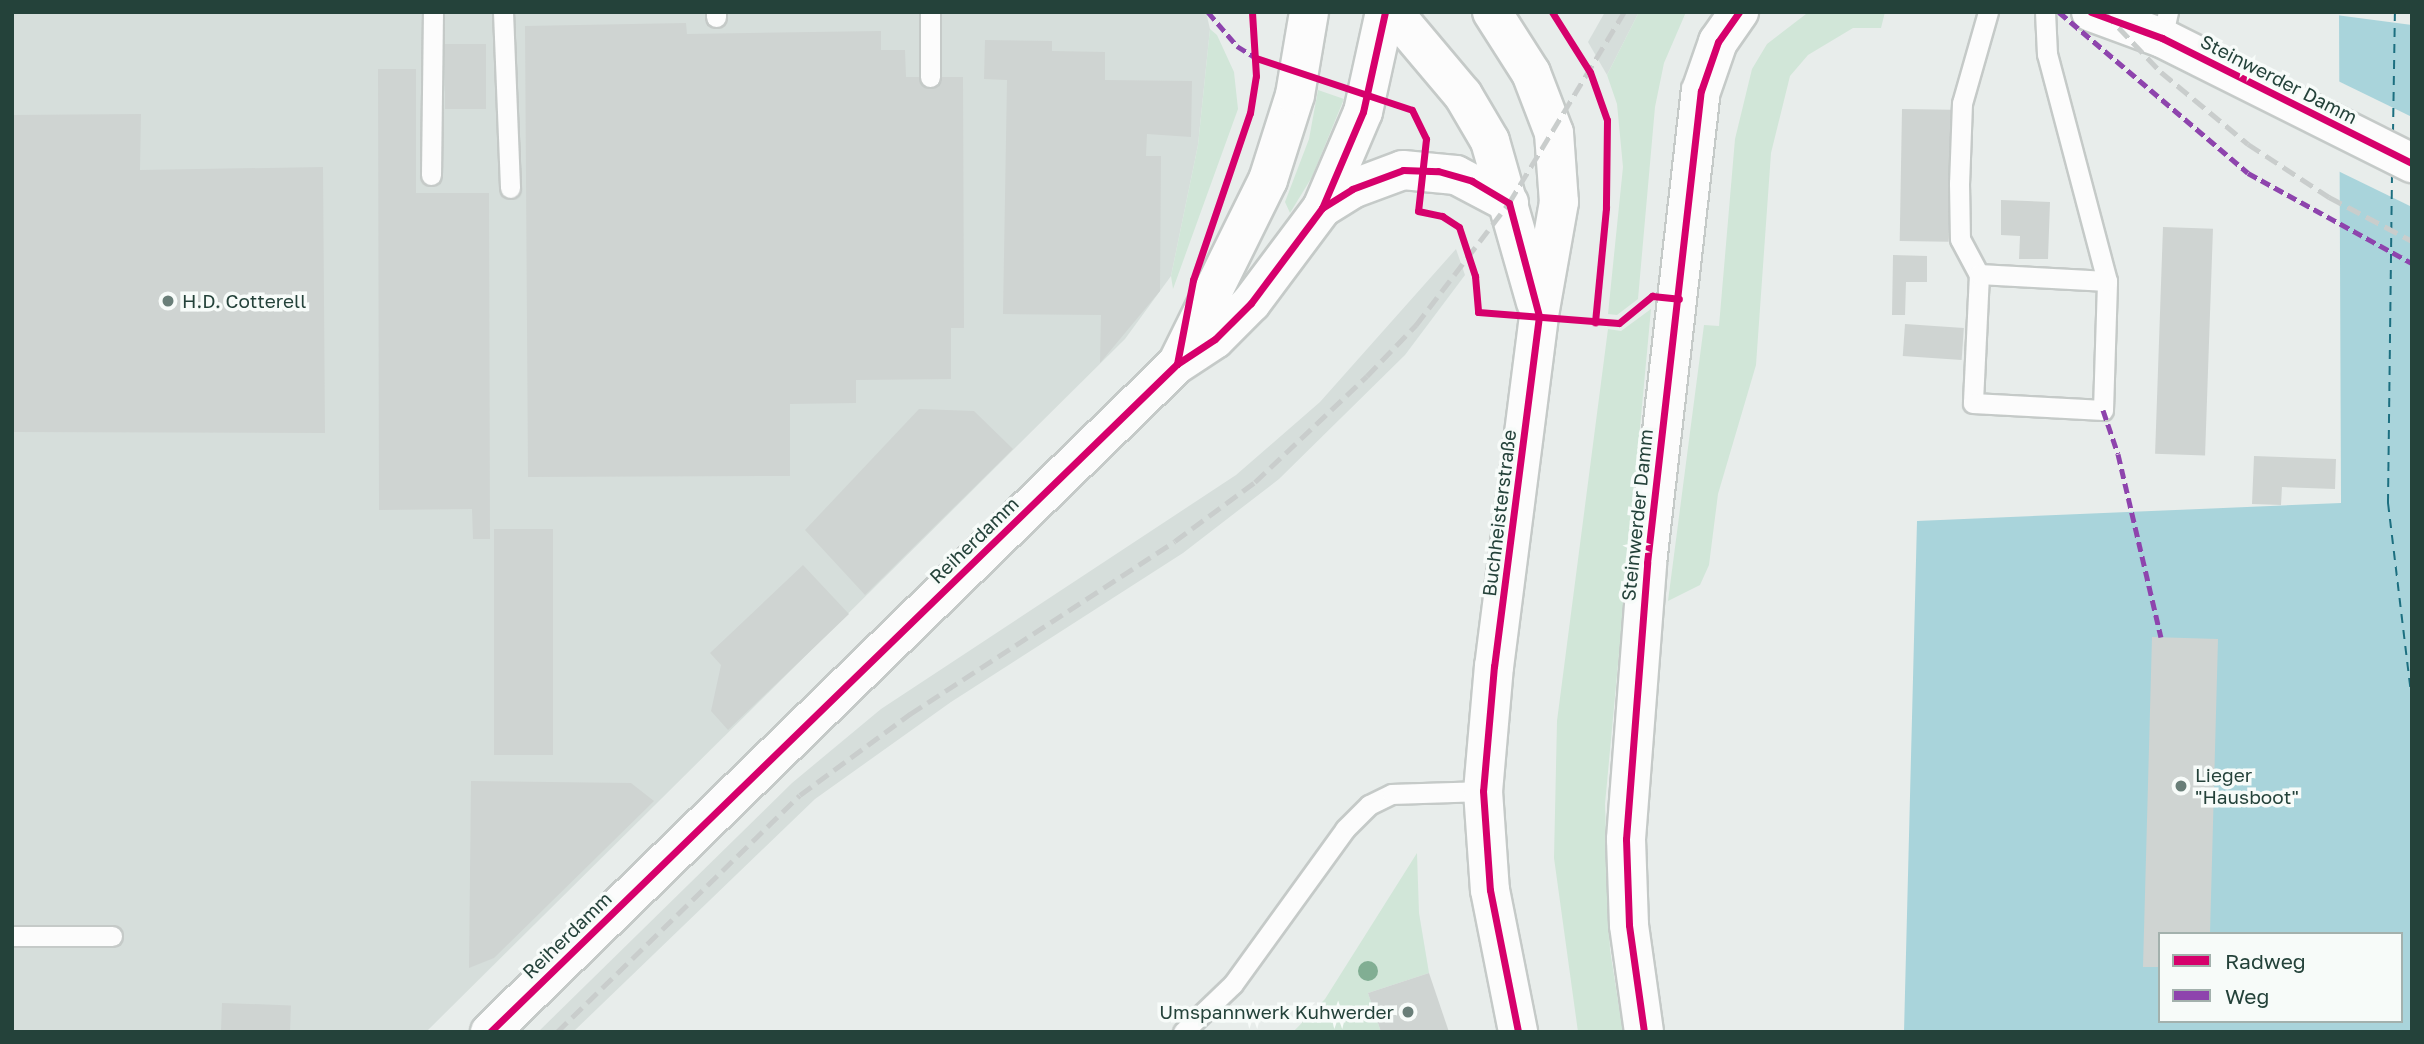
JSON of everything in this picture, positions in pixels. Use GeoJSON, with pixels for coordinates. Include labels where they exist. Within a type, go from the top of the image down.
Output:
{"type":"FeatureCollection","features":[{"type":"Feature","properties":{"kind":"street","name":"Reiherdamm"},"geometry":{"type":"LineString","coordinates":[[1177,364],[1268,180],[1295,95],[1309,12]]}},
{"type":"Feature","properties":{"kind":"street","name":"Reiherdamm"},"geometry":{"type":"LineString","coordinates":[[490,1032],[1177,364],[1215,339],[1251,303],[1322,208],[1363,112],[1385,12]]}},
{"type":"Feature","properties":{"kind":"street","name":"Buchheisterstraße"},"geometry":{"type":"LineString","coordinates":[[1393,12],[1479,119],[1509,202],[1539,316]]}},
{"type":"Feature","properties":{"kind":"street","name":"Buchheisterstraße"},"geometry":{"type":"LineString","coordinates":[[1492,12],[1531,73],[1554,133],[1559,202],[1539,316],[1494,666],[1483,791],[1490,890],[1518,1032]]}},
{"type":"Feature","properties":{"kind":"street","name":"Steinwerder Damm"},"geometry":{"type":"LineString","coordinates":[[1644,1032],[1629,925],[1626,839],[1647,563],[1701,91],[1718,42],[1739,12]]}},
{"type":"Feature","properties":{"kind":"street","name":"Steinwerder Damm"},"geometry":{"type":"LineString","coordinates":[[2091,12],[2165,25],[2292,104],[2412,163]]}},
{"type":"Feature","properties":{"kind":"street"},"geometry":{"type":"LineString","coordinates":[[1322,208],[1352,189],[1403,170],[1456,175],[1509,202]]}},
{"type":"Feature","properties":{"kind":"lane"},"geometry":{"type":"LineString","coordinates":[[431,175],[433,12]]}},
{"type":"Feature","properties":{"kind":"lane"},"geometry":{"type":"LineString","coordinates":[[503,12],[510,188]]}},
{"type":"Feature","properties":{"kind":"lane"},"geometry":{"type":"LineString","coordinates":[[930,12],[930,77]]}},
{"type":"Feature","properties":{"kind":"lane"},"geometry":{"type":"LineString","coordinates":[[1989,12],[1962,103],[1960,239],[1979,274],[1973,403],[2103,410],[2107,281],[2047,54],[2045,12]]}},
{"type":"Feature","properties":{"kind":"lane"},"geometry":{"type":"LineString","coordinates":[[1979,274],[2107,281]]}},
{"type":"Feature","properties":{"kind":"lane"},"geometry":{"type":"LineString","coordinates":[[1183,1032],[1233,984],[1345,829],[1369,805],[1392,794],[1483,791]]}},
{"type":"Feature","properties":{"kind":"lane"},"geometry":{"type":"LineString","coordinates":[[12,936],[112,936]]}},
{"type":"Feature","properties":{"kind":"shaded area"},"geometry":{"type":"Polygon","coordinates":[[[12,12],[1206,12],[1210,29],[1198,145],[1171,276],[1125,339],[426,1032],[12,1032],[12,12]]]}},
{"type":"Feature","properties":{"kind":"shaded area"},"geometry":{"type":"Polygon","coordinates":[[[1605,12],[1639,12],[1607,75],[1588,42],[1605,12]]]}},
{"type":"Feature","properties":{"kind":"shaded area"},"geometry":{"type":"Polygon","coordinates":[[[1456,249],[1465,275],[1405,355],[1279,479],[1183,553],[951,702],[815,799],[573,1032],[538,1032],[792,783],[881,709],[1236,475],[1320,402],[1456,249]]]}},
{"type":"Feature","properties":{"kind":"green space"},"geometry":{"type":"Polygon","coordinates":[[[1639,12],[1686,12],[1664,63],[1655,107],[1638,299],[1617,315],[1608,314],[1623,167],[1617,104],[1607,75],[1639,12]]]}},
{"type":"Feature","properties":{"kind":"green space"},"geometry":{"type":"Polygon","coordinates":[[[1885,12],[1881,28],[1853,28],[1808,55],[1790,76],[1771,153],[1756,365],[1718,494],[1709,565],[1700,585],[1668,601],[1704,325],[1719,326],[1735,139],[1752,69],[1767,44],[1806,14],[1885,12]]]}},
{"type":"Feature","properties":{"kind":"green space"},"geometry":{"type":"Polygon","coordinates":[[[1210,29],[1217,35],[1234,72],[1238,109],[1173,289],[1171,276],[1198,145],[1210,29]]]}},
{"type":"Feature","properties":{"kind":"green space"},"geometry":{"type":"Polygon","coordinates":[[[1318,90],[1344,99],[1312,177],[1290,213],[1285,202],[1309,139],[1318,90]]]}},
{"type":"Feature","properties":{"kind":"green space"},"geometry":{"type":"Polygon","coordinates":[[[1651,309],[1605,804],[1610,950],[1623,1032],[1578,1032],[1554,858],[1557,721],[1608,329],[1621,331],[1651,309]]]}},
{"type":"Feature","properties":{"kind":"green space"},"geometry":{"type":"Polygon","coordinates":[[[1417,853],[1419,913],[1429,973],[1368,993],[1381,1032],[1293,1032],[1325,999],[1417,853]]]}},
{"type":"Feature","properties":{"kind":"water"},"geometry":{"type":"Polygon","coordinates":[[[2339,12],[2412,12],[2412,1032],[1904,1032],[1917,521],[2341,503],[2339,12]]]}},
{"type":"Feature","properties":{"kind":"pier"},"geometry":{"type":"Polygon","coordinates":[[[2336,12],[2412,12],[2412,25],[2336,15],[2336,12]]]}},
{"type":"Feature","properties":{"kind":"pier"},"geometry":{"type":"Polygon","coordinates":[[[2336,80],[2412,117],[2412,207],[2336,170],[2336,80]]]}},
{"type":"Feature","properties":{"kind":"building"},"geometry":{"type":"Polygon","coordinates":[[[686,23],[687,34],[881,31],[881,50],[905,50],[906,77],[963,77],[964,328],[951,328],[951,379],[856,380],[856,403],[790,404],[790,476],[528,477],[525,26],[686,23]]]}},
{"type":"Feature","properties":{"kind":"building"},"geometry":{"type":"Polygon","coordinates":[[[985,40],[1052,41],[1052,51],[1105,52],[1105,80],[1192,81],[1191,137],[1147,134],[1146,156],[1161,156],[1160,291],[1100,363],[1101,315],[1003,314],[1007,80],[984,79],[985,40]]]}},
{"type":"Feature","properties":{"kind":"building"},"geometry":{"type":"Polygon","coordinates":[[[445,44],[486,44],[486,109],[445,109],[445,44]]]}},
{"type":"Feature","properties":{"kind":"building"},"geometry":{"type":"Polygon","coordinates":[[[378,69],[416,69],[416,193],[489,193],[490,539],[473,539],[472,509],[379,510],[378,69]]]}},
{"type":"Feature","properties":{"kind":"building"},"geometry":{"type":"Polygon","coordinates":[[[1902,109],[1951,110],[1949,242],[1900,241],[1902,109]]]}},
{"type":"Feature","properties":{"kind":"building","name":"H.D. Cotterell"},"geometry":{"type":"Polygon","coordinates":[[[141,114],[140,170],[323,167],[325,433],[12,432],[12,115],[141,114]]]}},
{"type":"Feature","properties":{"kind":"building"},"geometry":{"type":"Polygon","coordinates":[[[2001,200],[2050,202],[2048,259],[2019,259],[2020,236],[2001,235],[2001,200]]]}},
{"type":"Feature","properties":{"kind":"building"},"geometry":{"type":"Polygon","coordinates":[[[2163,227],[2213,229],[2205,456],[2155,454],[2163,227]]]}},
{"type":"Feature","properties":{"kind":"building"},"geometry":{"type":"Polygon","coordinates":[[[1893,255],[1927,256],[1927,282],[1906,282],[1905,315],[1892,315],[1893,255]]]}},
{"type":"Feature","properties":{"kind":"building"},"geometry":{"type":"Polygon","coordinates":[[[1905,324],[1964,328],[1962,360],[1903,356],[1905,324]]]}},
{"type":"Feature","properties":{"kind":"building"},"geometry":{"type":"Polygon","coordinates":[[[919,409],[974,411],[1013,449],[865,595],[805,530],[919,409]]]}},
{"type":"Feature","properties":{"kind":"building"},"geometry":{"type":"Polygon","coordinates":[[[2254,456],[2336,459],[2335,489],[2282,487],[2281,505],[2252,504],[2254,456]]]}},
{"type":"Feature","properties":{"kind":"building"},"geometry":{"type":"Polygon","coordinates":[[[494,529],[553,529],[553,755],[494,755],[494,529]]]}},
{"type":"Feature","properties":{"kind":"building"},"geometry":{"type":"Polygon","coordinates":[[[803,565],[849,614],[728,730],[711,711],[721,665],[710,653],[803,565]]]}},
{"type":"Feature","properties":{"kind":"building","name":"Lieger \"Hausboot\""},"geometry":{"type":"Polygon","coordinates":[[[2152,637],[2218,639],[2210,932],[2158,932],[2158,967],[2143,967],[2152,637]]]}},
{"type":"Feature","properties":{"kind":"building"},"geometry":{"type":"Polygon","coordinates":[[[471,781],[631,783],[654,801],[494,958],[469,968],[471,781]]]}},
{"type":"Feature","properties":{"kind":"building","name":"Umspannwerk Kuhwerder"},"geometry":{"type":"Polygon","coordinates":[[[1429,973],[1449,1032],[1381,1032],[1368,993],[1429,973]]]}},
{"type":"Feature","properties":{"kind":"building"},"geometry":{"type":"Polygon","coordinates":[[[222,1003],[291,1005],[290,1032],[221,1032],[222,1003]]]}},
{"type":"Feature","properties":{"kind":"ferry route"},"geometry":{"type":"LineString","coordinates":[[2393,133],[2395,12]]}},
{"type":"Feature","properties":{"kind":"ferry route"},"geometry":{"type":"LineString","coordinates":[[2392,174],[2388,503],[2412,700]]}},
{"type":"Feature","properties":{"kind":"railway"},"geometry":{"type":"LineString","coordinates":[[557,1032],[800,795],[910,714],[1175,541],[1255,482],[1367,376],[1416,325],[1509,203],[1624,12]]}},
{"type":"Feature","properties":{"kind":"railway"},"geometry":{"type":"LineString","coordinates":[[2104,12],[2161,72],[2248,144],[2329,197],[2412,241]]}},
{"type":"Feature","properties":{"kind":"marked path"},"geometry":{"type":"LineString","coordinates":[[1208,12],[1237,46],[1256,58]]}},
{"type":"Feature","properties":{"kind":"marked path"},"geometry":{"type":"LineString","coordinates":[[2059,12],[2248,173],[2412,263]]}},
{"type":"Feature","properties":{"kind":"marked path"},"geometry":{"type":"LineString","coordinates":[[2103,410],[2118,454],[2161,637]]}},
{"type":"Feature","properties":{"kind":"cycle path"},"geometry":{"type":"LineString","coordinates":[[1177,364],[1193,280],[1250,113],[1256,76],[1252,12]]}},
{"type":"Feature","properties":{"kind":"cycle path"},"geometry":{"type":"LineString","coordinates":[[490,1032],[1177,364],[1215,339],[1251,303],[1322,208],[1363,112],[1385,12]]}},
{"type":"Feature","properties":{"kind":"cycle path"},"geometry":{"type":"LineString","coordinates":[[1552,12],[1590,72],[1607,120],[1606,208],[1595,322]]}},
{"type":"Feature","properties":{"kind":"cycle path"},"geometry":{"type":"LineString","coordinates":[[1644,1032],[1629,925],[1626,839],[1647,563],[1701,91],[1718,42],[1739,12]]}},
{"type":"Feature","properties":{"kind":"cycle path"},"geometry":{"type":"LineString","coordinates":[[2091,12],[2162,38],[2412,163]]}},
{"type":"Feature","properties":{"kind":"cycle path"},"geometry":{"type":"LineString","coordinates":[[1256,58],[1412,110],[1426,139],[1418,211],[1442,216],[1459,227],[1475,276],[1478,312],[1619,323],[1652,296],[1679,299]]}},
{"type":"Feature","properties":{"kind":"cycle path"},"geometry":{"type":"LineString","coordinates":[[1322,208],[1352,189],[1403,170],[1438,171],[1472,181],[1509,203],[1539,316],[1494,666],[1483,791],[1490,890],[1518,1032]]}},
{"type":"Feature","properties":{"kind":"place","name":"H.D. Cotterell"},"geometry":{"type":"Point","coordinates":[168,301]}},
{"type":"Feature","properties":{"kind":"place","name":"Lieger \"Hausboot\""},"geometry":{"type":"Point","coordinates":[2181,786]}},
{"type":"Feature","properties":{"kind":"place","name":"Umspannwerk Kuhwerder"},"geometry":{"type":"Point","coordinates":[1408,1012]}}]}
